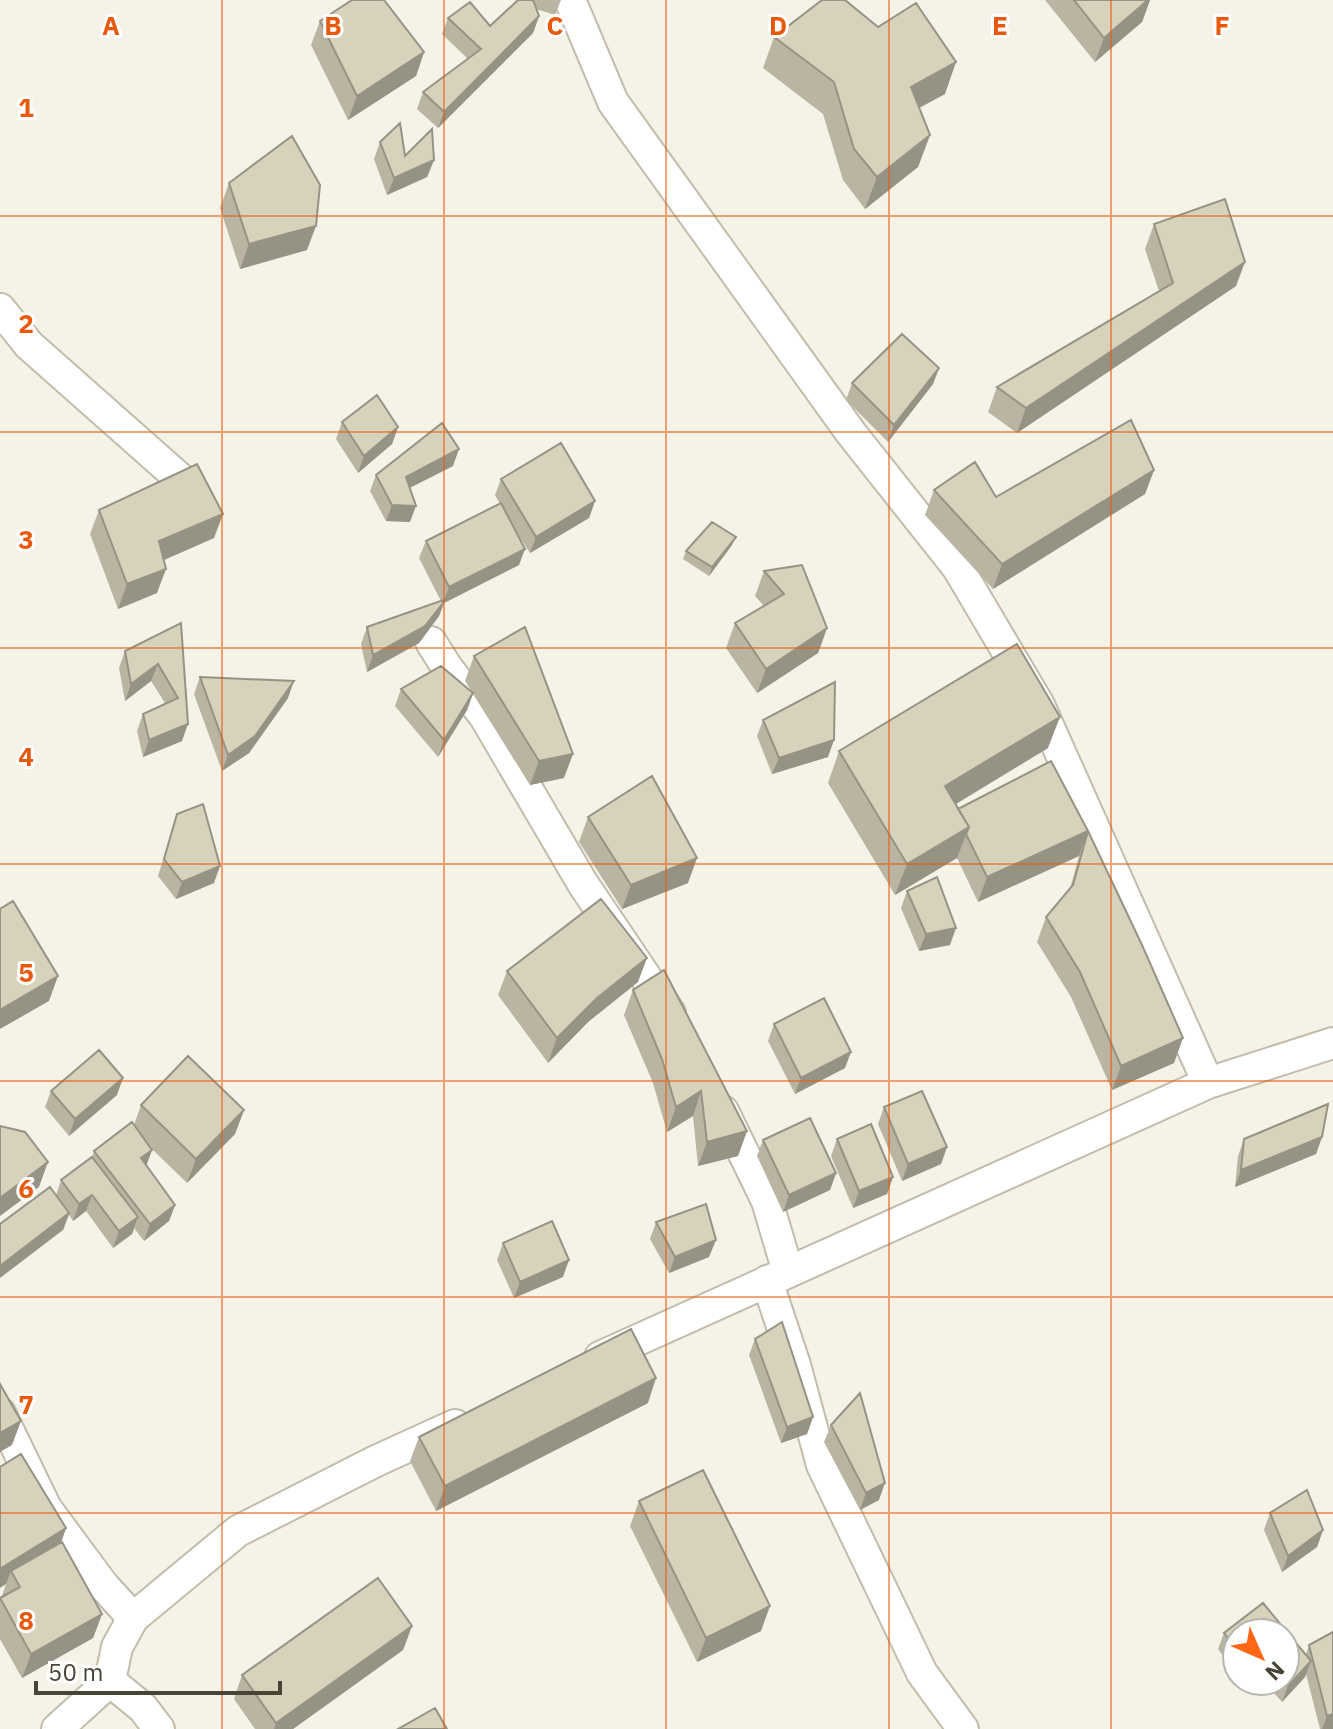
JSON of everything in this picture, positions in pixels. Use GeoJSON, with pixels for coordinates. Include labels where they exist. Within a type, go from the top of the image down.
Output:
{"type":"FeatureCollection","features":[{"type":"Feature","properties":{"kind":"street"},"geometry":{"type":"LineString","coordinates":[[570,0],[613,102],[851,433],[958,568],[1039,705],[1208,1083]]}},
{"type":"Feature","properties":{"kind":"street"},"geometry":{"type":"LineString","coordinates":[[0,309],[29,345],[186,484]]}},
{"type":"Feature","properties":{"kind":"street"},"geometry":{"type":"LineString","coordinates":[[431,642],[485,717],[583,884],[685,1035]]}},
{"type":"Feature","properties":{"kind":"street"},"geometry":{"type":"LineString","coordinates":[[572,1370],[1208,1083],[1333,1043]]}},
{"type":"Feature","properties":{"kind":"street"},"geometry":{"type":"LineString","coordinates":[[713,1089],[767,1201],[777,1277],[795,1365],[822,1465],[922,1673],[963,1729]]}},
{"type":"Feature","properties":{"kind":"street"},"geometry":{"type":"LineString","coordinates":[[0,1413],[46,1508],[103,1585],[133,1618]]}},
{"type":"Feature","properties":{"kind":"street"},"geometry":{"type":"LineString","coordinates":[[57,1729],[110,1681],[117,1647],[133,1618],[238,1531],[376,1461],[474,1416]]}},
{"type":"Feature","properties":{"kind":"street"},"geometry":{"type":"LineString","coordinates":[[110,1681],[143,1708],[159,1729]]}},
{"type":"Feature","properties":{"kind":"building"},"geometry":{"type":"Polygon","coordinates":[[[352,0],[384,0],[424,52],[357,96],[320,21],[352,0]]]}},
{"type":"Feature","properties":{"kind":"building"},"geometry":{"type":"Polygon","coordinates":[[[518,0],[533,0],[539,16],[444,112],[423,92],[481,49],[448,18],[470,2],[490,26],[518,0]]]}},
{"type":"Feature","properties":{"kind":"building"},"geometry":{"type":"Polygon","coordinates":[[[822,0],[845,0],[878,27],[916,3],[956,62],[911,87],[930,135],[877,177],[854,149],[834,82],[774,37],[822,0]]]}},
{"type":"Feature","properties":{"kind":"building"},"geometry":{"type":"Polygon","coordinates":[[[1074,0],[1148,0],[1104,38],[1074,0]]]}},
{"type":"Feature","properties":{"kind":"building"},"geometry":{"type":"Polygon","coordinates":[[[400,123],[405,156],[432,129],[434,160],[394,178],[380,142],[400,123]]]}},
{"type":"Feature","properties":{"kind":"building"},"geometry":{"type":"Polygon","coordinates":[[[292,136],[320,185],[316,226],[249,244],[229,183],[292,136]]]}},
{"type":"Feature","properties":{"kind":"building"},"geometry":{"type":"Polygon","coordinates":[[[1225,199],[1245,262],[1026,408],[997,387],[1173,283],[1154,224],[1225,199]]]}},
{"type":"Feature","properties":{"kind":"building"},"geometry":{"type":"Polygon","coordinates":[[[902,334],[939,368],[894,425],[852,383],[902,334]]]}},
{"type":"Feature","properties":{"kind":"building"},"geometry":{"type":"Polygon","coordinates":[[[377,395],[398,427],[364,456],[342,422],[377,395]]]}},
{"type":"Feature","properties":{"kind":"building"},"geometry":{"type":"Polygon","coordinates":[[[1131,420],[1154,470],[1002,564],[934,490],[975,462],[996,497],[1131,420]]]}},
{"type":"Feature","properties":{"kind":"building"},"geometry":{"type":"Polygon","coordinates":[[[442,423],[459,449],[406,477],[416,506],[392,505],[376,475],[442,423]]]}},
{"type":"Feature","properties":{"kind":"building"},"geometry":{"type":"Polygon","coordinates":[[[561,443],[595,501],[536,537],[501,479],[561,443]]]}},
{"type":"Feature","properties":{"kind":"building"},"geometry":{"type":"Polygon","coordinates":[[[197,464],[223,514],[159,541],[166,569],[127,584],[99,510],[197,464]]]}},
{"type":"Feature","properties":{"kind":"building"},"geometry":{"type":"Polygon","coordinates":[[[501,503],[525,549],[449,587],[426,541],[501,503]]]}},
{"type":"Feature","properties":{"kind":"building"},"geometry":{"type":"Polygon","coordinates":[[[712,522],[736,537],[712,567],[686,551],[712,522]]]}},
{"type":"Feature","properties":{"kind":"building"},"geometry":{"type":"Polygon","coordinates":[[[802,565],[827,628],[766,669],[735,623],[784,594],[764,571],[802,565]]]}},
{"type":"Feature","properties":{"kind":"building"},"geometry":{"type":"Polygon","coordinates":[[[446,599],[425,626],[373,655],[367,627],[446,599]]]}},
{"type":"Feature","properties":{"kind":"building"},"geometry":{"type":"Polygon","coordinates":[[[181,623],[188,724],[149,740],[143,714],[178,698],[158,664],[131,684],[125,651],[181,623]]]}},
{"type":"Feature","properties":{"kind":"building"},"geometry":{"type":"Polygon","coordinates":[[[525,627],[573,754],[539,761],[474,656],[525,627]]]}},
{"type":"Feature","properties":{"kind":"building"},"geometry":{"type":"Polygon","coordinates":[[[1017,644],[1060,717],[945,786],[969,827],[907,864],[839,751],[1017,644]]]}},
{"type":"Feature","properties":{"kind":"building"},"geometry":{"type":"Polygon","coordinates":[[[441,666],[473,693],[444,740],[401,689],[441,666]]]}},
{"type":"Feature","properties":{"kind":"building"},"geometry":{"type":"Polygon","coordinates":[[[200,677],[294,681],[255,736],[228,755],[200,677]]]}},
{"type":"Feature","properties":{"kind":"building"},"geometry":{"type":"Polygon","coordinates":[[[835,682],[834,740],[779,758],[763,720],[835,682]]]}},
{"type":"Feature","properties":{"kind":"building"},"geometry":{"type":"Polygon","coordinates":[[[1051,761],[1088,831],[987,877],[966,834],[969,827],[958,809],[1051,761]]]}},
{"type":"Feature","properties":{"kind":"building"},"geometry":{"type":"Polygon","coordinates":[[[652,776],[697,858],[631,885],[588,817],[652,776]]]}},
{"type":"Feature","properties":{"kind":"building"},"geometry":{"type":"Polygon","coordinates":[[[203,804],[220,866],[182,882],[164,859],[177,814],[203,804]]]}},
{"type":"Feature","properties":{"kind":"building"},"geometry":{"type":"Polygon","coordinates":[[[1088,831],[1183,1038],[1121,1066],[1080,972],[1046,917],[1073,885],[1088,831]]]}},
{"type":"Feature","properties":{"kind":"building"},"geometry":{"type":"Polygon","coordinates":[[[937,877],[956,928],[926,934],[907,891],[937,877]]]}},
{"type":"Feature","properties":{"kind":"building"},"geometry":{"type":"Polygon","coordinates":[[[601,899],[647,958],[597,998],[557,1038],[507,971],[601,899]]]}},
{"type":"Feature","properties":{"kind":"building"},"geometry":{"type":"Polygon","coordinates":[[[13,901],[58,976],[0,1010],[0,909],[13,901]]]}},
{"type":"Feature","properties":{"kind":"building"},"geometry":{"type":"Polygon","coordinates":[[[664,970],[747,1131],[707,1142],[701,1091],[676,1107],[662,1059],[633,990],[664,970]]]}},
{"type":"Feature","properties":{"kind":"building"},"geometry":{"type":"Polygon","coordinates":[[[824,998],[851,1052],[801,1078],[774,1024],[824,998]]]}},
{"type":"Feature","properties":{"kind":"building"},"geometry":{"type":"Polygon","coordinates":[[[99,1050],[123,1078],[75,1119],[51,1091],[99,1050]]]}},
{"type":"Feature","properties":{"kind":"building"},"geometry":{"type":"Polygon","coordinates":[[[188,1056],[244,1110],[196,1159],[141,1105],[188,1056]]]}},
{"type":"Feature","properties":{"kind":"building"},"geometry":{"type":"Polygon","coordinates":[[[922,1091],[947,1147],[908,1164],[884,1107],[922,1091]]]}},
{"type":"Feature","properties":{"kind":"building"},"geometry":{"type":"Polygon","coordinates":[[[1328,1104],[1322,1137],[1241,1170],[1244,1139],[1328,1104]]]}},
{"type":"Feature","properties":{"kind":"building"},"geometry":{"type":"Polygon","coordinates":[[[810,1118],[836,1173],[789,1195],[763,1140],[810,1118]]]}},
{"type":"Feature","properties":{"kind":"building"},"geometry":{"type":"Polygon","coordinates":[[[132,1122],[152,1150],[141,1158],[175,1205],[150,1224],[94,1151],[132,1122]]]}},
{"type":"Feature","properties":{"kind":"building"},"geometry":{"type":"Polygon","coordinates":[[[871,1124],[893,1177],[859,1191],[837,1139],[871,1124]]]}},
{"type":"Feature","properties":{"kind":"building"},"geometry":{"type":"Polygon","coordinates":[[[0,1126],[25,1132],[48,1162],[0,1198],[0,1126]]]}},
{"type":"Feature","properties":{"kind":"building"},"geometry":{"type":"Polygon","coordinates":[[[92,1157],[138,1217],[119,1231],[92,1195],[79,1204],[61,1180],[92,1157]]]}},
{"type":"Feature","properties":{"kind":"building"},"geometry":{"type":"Polygon","coordinates":[[[50,1187],[69,1213],[0,1266],[0,1224],[50,1187]]]}},
{"type":"Feature","properties":{"kind":"building"},"geometry":{"type":"Polygon","coordinates":[[[706,1204],[716,1240],[675,1257],[656,1222],[706,1204]]]}},
{"type":"Feature","properties":{"kind":"building"},"geometry":{"type":"Polygon","coordinates":[[[552,1221],[569,1260],[520,1282],[503,1243],[552,1221]]]}},
{"type":"Feature","properties":{"kind":"building"},"geometry":{"type":"Polygon","coordinates":[[[782,1322],[813,1417],[787,1427],[755,1339],[782,1322]]]}},
{"type":"Feature","properties":{"kind":"building"},"geometry":{"type":"Polygon","coordinates":[[[631,1329],[656,1378],[445,1486],[419,1437],[631,1329]]]}},
{"type":"Feature","properties":{"kind":"building"},"geometry":{"type":"Polygon","coordinates":[[[0,1384],[21,1421],[0,1433],[0,1384]]]}},
{"type":"Feature","properties":{"kind":"building"},"geometry":{"type":"Polygon","coordinates":[[[860,1393],[885,1483],[866,1493],[831,1425],[860,1393]]]}},
{"type":"Feature","properties":{"kind":"building"},"geometry":{"type":"Polygon","coordinates":[[[21,1454],[66,1528],[0,1569],[0,1467],[21,1454]]]}},
{"type":"Feature","properties":{"kind":"building"},"geometry":{"type":"Polygon","coordinates":[[[703,1470],[770,1606],[706,1638],[639,1501],[703,1470]]]}},
{"type":"Feature","properties":{"kind":"building"},"geometry":{"type":"Polygon","coordinates":[[[1307,1490],[1323,1530],[1288,1556],[1270,1513],[1307,1490]]]}},
{"type":"Feature","properties":{"kind":"building"},"geometry":{"type":"Polygon","coordinates":[[[62,1542],[102,1614],[31,1654],[0,1598],[20,1587],[11,1571],[62,1542]]]}},
{"type":"Feature","properties":{"kind":"building"},"geometry":{"type":"Polygon","coordinates":[[[378,1578],[412,1626],[276,1723],[242,1675],[378,1578]]]}},
{"type":"Feature","properties":{"kind":"building"},"geometry":{"type":"Polygon","coordinates":[[[1263,1603],[1275,1617],[1245,1617],[1263,1603]]]}},
{"type":"Feature","properties":{"kind":"building"},"geometry":{"type":"Polygon","coordinates":[[[1333,1632],[1333,1714],[1327,1716],[1309,1645],[1333,1632]]]}},
{"type":"Feature","properties":{"kind":"building"},"geometry":{"type":"Polygon","coordinates":[[[1301,1649],[1311,1661],[1301,1672],[1301,1649]]]}},
{"type":"Feature","properties":{"kind":"building"},"geometry":{"type":"Polygon","coordinates":[[[435,1708],[447,1729],[398,1729],[435,1708]]]}}]}
